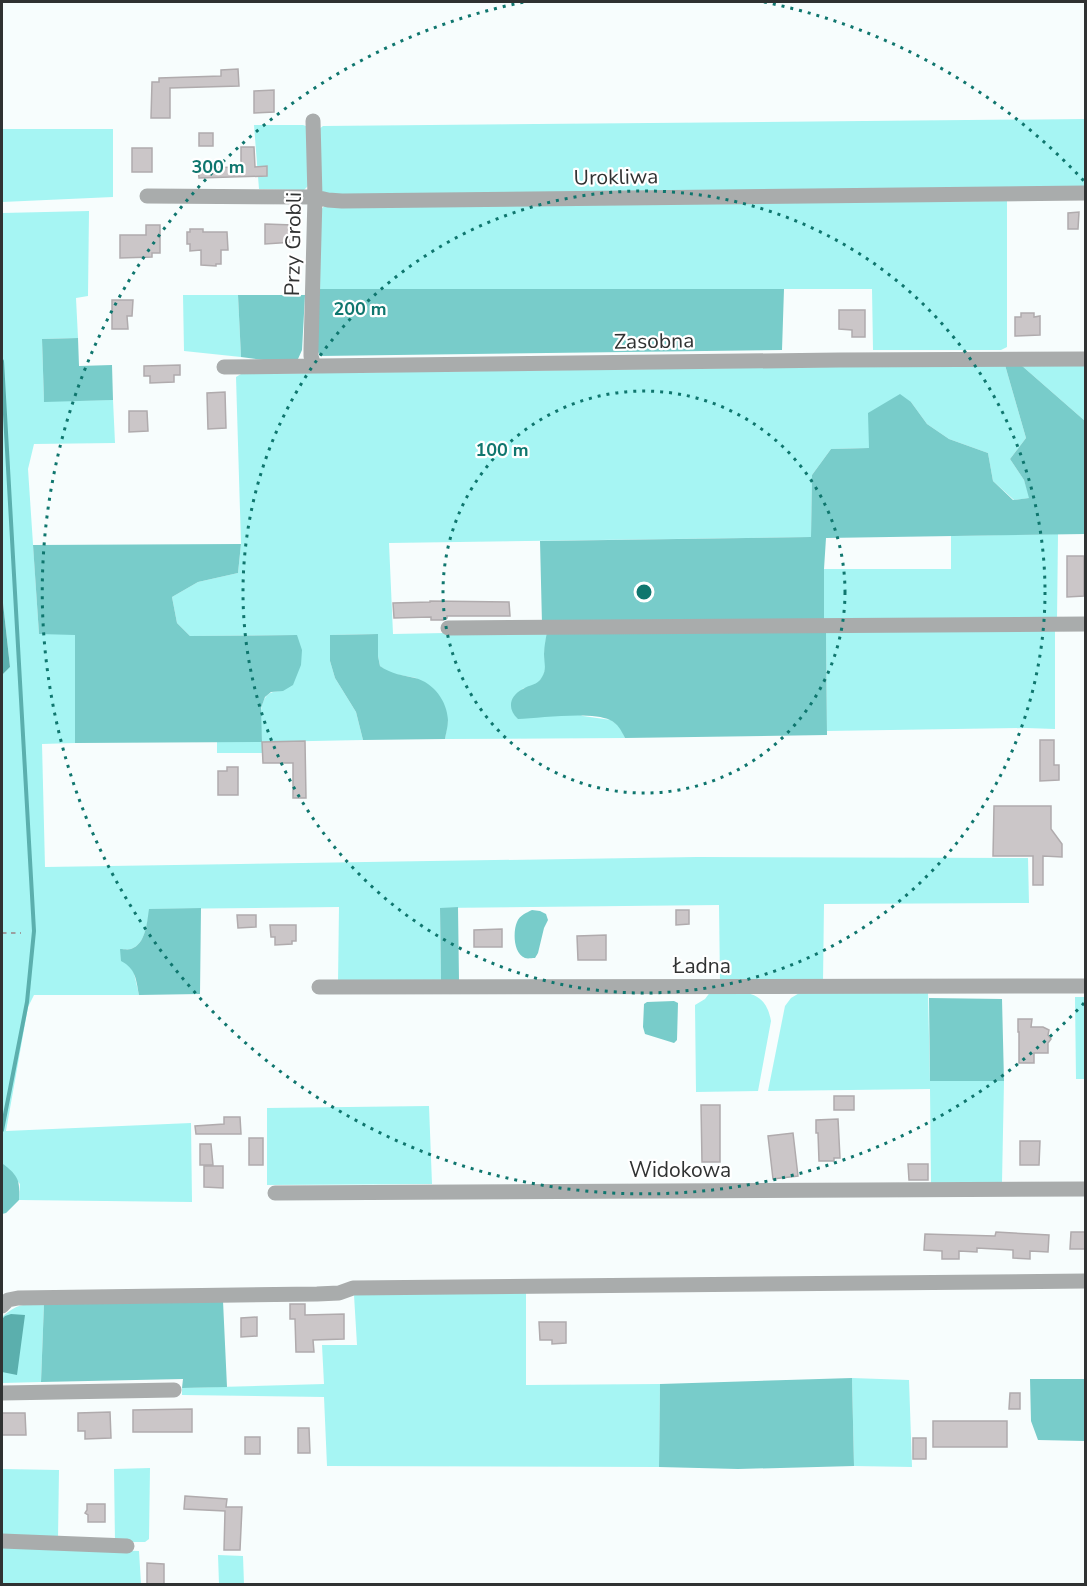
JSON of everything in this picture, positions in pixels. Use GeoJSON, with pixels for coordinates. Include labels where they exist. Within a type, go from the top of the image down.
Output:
{"type":"FeatureCollection","features":[{"type":"Feature","properties":{"kind":"street","name":"Przy Grobli"},"geometry":{"type":"LineString","coordinates":[[314,121],[315,197],[311,349],[314,366]]}},
{"type":"Feature","properties":{"kind":"street","name":"Urokliwa"},"geometry":{"type":"LineString","coordinates":[[147,196],[315,197],[342,201],[1086,193]]}},
{"type":"Feature","properties":{"kind":"street","name":"Zasobna"},"geometry":{"type":"LineString","coordinates":[[224,367],[1086,359]]}},
{"type":"Feature","properties":{"kind":"street"},"geometry":{"type":"LineString","coordinates":[[448,628],[1086,624]]}},
{"type":"Feature","properties":{"kind":"street","name":"Ładna"},"geometry":{"type":"LineString","coordinates":[[319,987],[1086,986]]}},
{"type":"Feature","properties":{"kind":"street","name":"Widokowa"},"geometry":{"type":"LineString","coordinates":[[275,1193],[1086,1189]]}},
{"type":"Feature","properties":{"kind":"street"},"geometry":{"type":"LineString","coordinates":[[2,1306],[8,1300],[18,1298],[317,1294],[339,1293],[353,1288],[1086,1281]]}},
{"type":"Feature","properties":{"kind":"street"},"geometry":{"type":"LineString","coordinates":[[2,1393],[174,1390]]}},
{"type":"Feature","properties":{"kind":"street"},"geometry":{"type":"LineString","coordinates":[[2,1541],[127,1546]]}},
{"type":"Feature","properties":{"kind":"path"},"geometry":{"type":"LineString","coordinates":[[2,933],[21,933]]}},
{"type":"Feature","properties":{"kind":"shaded area"},"geometry":{"type":"Polygon","coordinates":[[[1085,119],[1085,188],[325,196],[321,192],[319,129],[323,126],[1085,119]]]}},
{"type":"Feature","properties":{"kind":"shaded area"},"geometry":{"type":"Polygon","coordinates":[[[254,125],[309,127],[308,186],[304,190],[259,189],[254,125]]]}},
{"type":"Feature","properties":{"kind":"shaded area"},"geometry":{"type":"Polygon","coordinates":[[[2,129],[113,129],[113,197],[2,202],[2,129]]]}},
{"type":"Feature","properties":{"kind":"shaded area"},"geometry":{"type":"Polygon","coordinates":[[[1007,201],[1007,347],[1001,350],[873,350],[872,289],[319,289],[320,211],[325,205],[1007,201]]]}},
{"type":"Feature","properties":{"kind":"shaded area"},"geometry":{"type":"Polygon","coordinates":[[[89,211],[88,296],[76,298],[78,338],[42,339],[44,401],[113,400],[115,443],[34,444],[28,469],[39,634],[75,634],[75,743],[42,744],[45,867],[697,857],[1028,858],[1029,903],[824,904],[823,982],[720,983],[719,905],[440,908],[441,982],[338,983],[339,907],[150,909],[143,938],[131,949],[121,949],[134,973],[139,995],[34,995],[28,1007],[6,1131],[191,1123],[192,1202],[19,1200],[20,1184],[2,1165],[2,675],[10,667],[2,594],[2,213],[89,211]]]}},
{"type":"Feature","properties":{"kind":"shaded area"},"geometry":{"type":"Polygon","coordinates":[[[319,289],[784,289],[782,350],[320,356],[317,350],[319,289]]]}},
{"type":"Feature","properties":{"kind":"shaded area"},"geometry":{"type":"Polygon","coordinates":[[[183,295],[238,295],[241,357],[184,351],[183,295]]]}},
{"type":"Feature","properties":{"kind":"shaded area"},"geometry":{"type":"Polygon","coordinates":[[[238,295],[305,295],[302,350],[298,359],[288,363],[241,357],[238,295]]]}},
{"type":"Feature","properties":{"kind":"shaded area"},"geometry":{"type":"Polygon","coordinates":[[[78,338],[79,366],[112,365],[113,400],[44,402],[42,339],[78,338]]]}},
{"type":"Feature","properties":{"kind":"shaded area"},"geometry":{"type":"Polygon","coordinates":[[[1005,365],[1026,438],[1010,459],[1024,480],[1030,498],[1014,500],[993,481],[988,453],[949,439],[927,424],[911,402],[869,448],[831,449],[812,475],[811,537],[389,543],[393,634],[547,631],[544,655],[546,667],[543,677],[536,685],[522,689],[583,716],[611,720],[620,727],[625,738],[445,739],[448,720],[416,678],[389,673],[380,666],[378,634],[330,635],[330,661],[335,678],[356,712],[363,740],[263,742],[262,753],[217,753],[217,742],[262,742],[262,706],[268,695],[283,691],[296,635],[190,636],[177,623],[172,597],[198,582],[238,573],[241,544],[236,377],[241,374],[1005,365]]]}},
{"type":"Feature","properties":{"kind":"shaded area"},"geometry":{"type":"Polygon","coordinates":[[[1005,365],[1021,365],[1085,421],[1085,534],[826,538],[824,619],[542,624],[540,541],[811,537],[812,475],[831,449],[869,448],[868,413],[900,394],[911,402],[927,424],[949,439],[988,453],[993,481],[1013,500],[1029,498],[1024,480],[1010,459],[1026,438],[1005,365]]]}},
{"type":"Feature","properties":{"kind":"shaded area"},"geometry":{"type":"Polygon","coordinates":[[[1021,365],[1085,365],[1085,421],[1021,365]]]}},
{"type":"Feature","properties":{"kind":"shaded area"},"geometry":{"type":"Polygon","coordinates":[[[1058,534],[1057,619],[824,619],[824,569],[951,569],[951,536],[1058,534]]]}},
{"type":"Feature","properties":{"kind":"shaded area"},"geometry":{"type":"Polygon","coordinates":[[[241,544],[238,573],[198,582],[172,597],[177,623],[190,636],[297,635],[302,650],[301,665],[293,685],[283,691],[271,692],[265,697],[261,708],[262,742],[75,743],[75,635],[39,634],[33,545],[241,544]]]}},
{"type":"Feature","properties":{"kind":"shaded area"},"geometry":{"type":"Polygon","coordinates":[[[2,594],[10,667],[2,675],[2,594]]]}},
{"type":"Feature","properties":{"kind":"shaded area"},"geometry":{"type":"Polygon","coordinates":[[[1055,628],[1055,729],[827,731],[826,631],[1055,628]]]}},
{"type":"Feature","properties":{"kind":"shaded area"},"geometry":{"type":"Polygon","coordinates":[[[547,631],[826,631],[827,735],[625,738],[615,723],[602,717],[579,715],[518,719],[512,711],[512,699],[518,692],[538,682],[544,674],[547,631]]]}},
{"type":"Feature","properties":{"kind":"shaded area"},"geometry":{"type":"Polygon","coordinates":[[[378,634],[380,666],[392,673],[422,680],[434,688],[442,700],[448,720],[445,739],[363,740],[356,712],[335,678],[330,661],[330,635],[378,634]]]}},
{"type":"Feature","properties":{"kind":"shaded area"},"geometry":{"type":"Polygon","coordinates":[[[458,907],[459,981],[441,982],[440,908],[458,907]]]}},
{"type":"Feature","properties":{"kind":"shaded area"},"geometry":{"type":"Polygon","coordinates":[[[201,908],[200,994],[139,995],[136,979],[130,967],[121,961],[120,949],[131,949],[143,938],[149,909],[201,908]]]}},
{"type":"Feature","properties":{"kind":"shaded area"},"geometry":{"type":"Polygon","coordinates":[[[532,910],[546,914],[548,920],[535,958],[525,958],[516,947],[515,931],[517,922],[523,914],[532,910]]]}},
{"type":"Feature","properties":{"kind":"shaded area"},"geometry":{"type":"Polygon","coordinates":[[[711,991],[749,994],[763,1002],[768,1010],[771,1021],[758,1091],[696,1092],[695,1005],[705,999],[711,991]]]}},
{"type":"Feature","properties":{"kind":"shaded area"},"geometry":{"type":"Polygon","coordinates":[[[801,992],[928,993],[930,1081],[1004,1081],[1002,1182],[931,1183],[930,1089],[768,1091],[785,1006],[791,998],[801,992]]]}},
{"type":"Feature","properties":{"kind":"shaded area"},"geometry":{"type":"Polygon","coordinates":[[[1075,997],[1085,997],[1085,1079],[1076,1079],[1075,997]]]}},
{"type":"Feature","properties":{"kind":"shaded area"},"geometry":{"type":"Polygon","coordinates":[[[929,998],[1002,999],[1004,1081],[930,1081],[929,998]]]}},
{"type":"Feature","properties":{"kind":"shaded area"},"geometry":{"type":"Polygon","coordinates":[[[674,1001],[678,1003],[677,1040],[674,1043],[645,1034],[644,1004],[674,1001]]]}},
{"type":"Feature","properties":{"kind":"shaded area"},"geometry":{"type":"Polygon","coordinates":[[[429,1106],[432,1184],[267,1185],[267,1108],[429,1106]]]}},
{"type":"Feature","properties":{"kind":"shaded area"},"geometry":{"type":"Polygon","coordinates":[[[3,1164],[19,1183],[19,1200],[2,1214],[3,1164]]]}},
{"type":"Feature","properties":{"kind":"shaded area"},"geometry":{"type":"Polygon","coordinates":[[[526,1291],[526,1385],[660,1384],[659,1467],[327,1466],[324,1397],[182,1395],[182,1388],[324,1384],[322,1345],[357,1345],[354,1295],[526,1291]]]}},
{"type":"Feature","properties":{"kind":"shaded area"},"geometry":{"type":"Polygon","coordinates":[[[223,1301],[227,1387],[182,1388],[183,1379],[41,1382],[44,1303],[223,1301]]]}},
{"type":"Feature","properties":{"kind":"shaded area"},"geometry":{"type":"Polygon","coordinates":[[[44,1303],[41,1382],[2,1383],[2,1317],[12,1309],[21,1306],[44,1303]]]}},
{"type":"Feature","properties":{"kind":"shaded area"},"geometry":{"type":"Polygon","coordinates":[[[11,1314],[25,1315],[17,1375],[2,1372],[2,1319],[11,1314]]]}},
{"type":"Feature","properties":{"kind":"shaded area"},"geometry":{"type":"Polygon","coordinates":[[[852,1378],[909,1380],[912,1467],[854,1466],[852,1378]]]}},
{"type":"Feature","properties":{"kind":"shaded area"},"geometry":{"type":"Polygon","coordinates":[[[852,1378],[854,1466],[738,1469],[659,1467],[660,1384],[852,1378]]]}},
{"type":"Feature","properties":{"kind":"shaded area"},"geometry":{"type":"Polygon","coordinates":[[[1030,1379],[1085,1379],[1085,1441],[1038,1440],[1031,1421],[1030,1379]]]}},
{"type":"Feature","properties":{"kind":"shaded area"},"geometry":{"type":"Polygon","coordinates":[[[150,1468],[149,1539],[145,1542],[115,1542],[114,1469],[150,1468]]]}},
{"type":"Feature","properties":{"kind":"shaded area"},"geometry":{"type":"Polygon","coordinates":[[[2,1469],[59,1470],[58,1539],[2,1538],[2,1469]]]}},
{"type":"Feature","properties":{"kind":"shaded area"},"geometry":{"type":"Polygon","coordinates":[[[2,1546],[139,1551],[141,1584],[2,1584],[2,1546]]]}},
{"type":"Feature","properties":{"kind":"shaded area"},"geometry":{"type":"Polygon","coordinates":[[[218,1555],[243,1556],[244,1584],[219,1584],[218,1555]]]}},
{"type":"Feature","properties":{"kind":"building"},"geometry":{"type":"Polygon","coordinates":[[[238,69],[239,86],[170,88],[170,118],[151,118],[152,82],[159,82],[159,78],[221,76],[221,70],[238,69]]]}},
{"type":"Feature","properties":{"kind":"building"},"geometry":{"type":"Polygon","coordinates":[[[274,90],[274,112],[254,113],[254,91],[274,90]]]}},
{"type":"Feature","properties":{"kind":"building"},"geometry":{"type":"Polygon","coordinates":[[[199,133],[213,133],[213,146],[199,146],[199,133]]]}},
{"type":"Feature","properties":{"kind":"building"},"geometry":{"type":"Polygon","coordinates":[[[241,147],[254,147],[255,167],[267,166],[267,176],[199,178],[198,168],[241,167],[241,147]]]}},
{"type":"Feature","properties":{"kind":"building"},"geometry":{"type":"Polygon","coordinates":[[[132,148],[152,148],[152,172],[132,172],[132,148]]]}},
{"type":"Feature","properties":{"kind":"building"},"geometry":{"type":"Polygon","coordinates":[[[1079,212],[1078,229],[1068,229],[1068,213],[1079,212]]]}},
{"type":"Feature","properties":{"kind":"building"},"geometry":{"type":"Polygon","coordinates":[[[265,224],[293,225],[294,242],[265,244],[265,224]]]}},
{"type":"Feature","properties":{"kind":"building"},"geometry":{"type":"Polygon","coordinates":[[[146,225],[160,225],[160,253],[152,253],[152,257],[120,258],[120,235],[146,235],[146,225]]]}},
{"type":"Feature","properties":{"kind":"building"},"geometry":{"type":"Polygon","coordinates":[[[190,229],[203,229],[203,232],[227,232],[228,250],[221,250],[221,264],[201,265],[201,250],[190,251],[190,244],[187,244],[187,232],[190,232],[190,229]]]}},
{"type":"Feature","properties":{"kind":"building"},"geometry":{"type":"Polygon","coordinates":[[[112,300],[133,300],[132,316],[127,316],[128,329],[112,329],[112,300]]]}},
{"type":"Feature","properties":{"kind":"building"},"geometry":{"type":"Polygon","coordinates":[[[839,310],[865,310],[865,337],[852,337],[852,330],[839,329],[839,310]]]}},
{"type":"Feature","properties":{"kind":"building"},"geometry":{"type":"Polygon","coordinates":[[[1021,313],[1034,313],[1034,317],[1040,316],[1040,335],[1015,336],[1015,317],[1021,317],[1021,313]]]}},
{"type":"Feature","properties":{"kind":"building"},"geometry":{"type":"Polygon","coordinates":[[[180,365],[180,375],[174,375],[174,382],[150,383],[150,376],[144,376],[144,366],[180,365]]]}},
{"type":"Feature","properties":{"kind":"building"},"geometry":{"type":"Polygon","coordinates":[[[225,392],[226,428],[208,429],[207,393],[225,392]]]}},
{"type":"Feature","properties":{"kind":"building"},"geometry":{"type":"Polygon","coordinates":[[[129,411],[147,411],[148,431],[129,432],[129,411]]]}},
{"type":"Feature","properties":{"kind":"building"},"geometry":{"type":"Polygon","coordinates":[[[1067,556],[1084,556],[1084,596],[1067,597],[1067,556]]]}},
{"type":"Feature","properties":{"kind":"building"},"geometry":{"type":"Polygon","coordinates":[[[509,602],[510,616],[447,616],[443,620],[431,620],[431,617],[394,618],[393,603],[509,602]]]}},
{"type":"Feature","properties":{"kind":"building"},"geometry":{"type":"Polygon","coordinates":[[[1040,740],[1054,740],[1054,765],[1059,765],[1059,780],[1040,781],[1040,740]]]}},
{"type":"Feature","properties":{"kind":"building"},"geometry":{"type":"Polygon","coordinates":[[[305,741],[306,798],[293,798],[293,763],[263,763],[262,742],[305,741]]]}},
{"type":"Feature","properties":{"kind":"building"},"geometry":{"type":"Polygon","coordinates":[[[227,767],[238,767],[238,795],[218,795],[218,771],[227,771],[227,767]]]}},
{"type":"Feature","properties":{"kind":"building"},"geometry":{"type":"Polygon","coordinates":[[[994,806],[1051,806],[1051,829],[1062,844],[1062,857],[1043,856],[1043,885],[1033,885],[1033,856],[993,856],[994,806]]]}},
{"type":"Feature","properties":{"kind":"building"},"geometry":{"type":"Polygon","coordinates":[[[676,910],[689,910],[689,924],[676,925],[676,910]]]}},
{"type":"Feature","properties":{"kind":"building"},"geometry":{"type":"Polygon","coordinates":[[[237,915],[256,915],[256,927],[238,928],[237,915]]]}},
{"type":"Feature","properties":{"kind":"building"},"geometry":{"type":"Polygon","coordinates":[[[270,925],[296,925],[296,941],[292,941],[292,944],[275,945],[275,937],[271,937],[270,925]]]}},
{"type":"Feature","properties":{"kind":"building"},"geometry":{"type":"Polygon","coordinates":[[[502,929],[502,947],[474,947],[474,930],[502,929]]]}},
{"type":"Feature","properties":{"kind":"building"},"geometry":{"type":"Polygon","coordinates":[[[606,935],[606,960],[578,960],[577,936],[606,935]]]}},
{"type":"Feature","properties":{"kind":"building"},"geometry":{"type":"Polygon","coordinates":[[[1018,1019],[1032,1019],[1031,1027],[1043,1027],[1049,1030],[1048,1035],[1051,1039],[1048,1043],[1048,1053],[1034,1053],[1034,1063],[1019,1063],[1018,1019]]]}},
{"type":"Feature","properties":{"kind":"building"},"geometry":{"type":"Polygon","coordinates":[[[834,1096],[854,1096],[854,1110],[834,1110],[834,1096]]]}},
{"type":"Feature","properties":{"kind":"building"},"geometry":{"type":"Polygon","coordinates":[[[701,1105],[720,1105],[720,1162],[702,1162],[701,1105]]]}},
{"type":"Feature","properties":{"kind":"building"},"geometry":{"type":"Polygon","coordinates":[[[224,1117],[240,1117],[241,1134],[196,1134],[195,1126],[224,1124],[224,1117]]]}},
{"type":"Feature","properties":{"kind":"building"},"geometry":{"type":"Polygon","coordinates":[[[838,1119],[840,1158],[834,1158],[834,1161],[819,1161],[816,1120],[838,1119]]]}},
{"type":"Feature","properties":{"kind":"building"},"geometry":{"type":"Polygon","coordinates":[[[793,1133],[798,1176],[773,1179],[768,1136],[793,1133]]]}},
{"type":"Feature","properties":{"kind":"building"},"geometry":{"type":"Polygon","coordinates":[[[249,1138],[263,1138],[263,1165],[249,1165],[249,1138]]]}},
{"type":"Feature","properties":{"kind":"building"},"geometry":{"type":"Polygon","coordinates":[[[1020,1141],[1040,1141],[1039,1165],[1020,1165],[1020,1141]]]}},
{"type":"Feature","properties":{"kind":"building"},"geometry":{"type":"Polygon","coordinates":[[[200,1144],[211,1144],[213,1165],[200,1165],[200,1144]]]}},
{"type":"Feature","properties":{"kind":"building"},"geometry":{"type":"Polygon","coordinates":[[[908,1164],[928,1164],[928,1180],[909,1180],[908,1164]]]}},
{"type":"Feature","properties":{"kind":"building"},"geometry":{"type":"Polygon","coordinates":[[[204,1166],[223,1166],[223,1188],[204,1187],[204,1166]]]}},
{"type":"Feature","properties":{"kind":"building"},"geometry":{"type":"Polygon","coordinates":[[[996,1232],[1049,1235],[1048,1252],[1030,1251],[1030,1259],[1013,1258],[1013,1250],[977,1248],[977,1252],[959,1251],[959,1259],[942,1259],[942,1251],[924,1250],[925,1234],[995,1236],[996,1232]]]}},
{"type":"Feature","properties":{"kind":"building"},"geometry":{"type":"Polygon","coordinates":[[[1071,1232],[1086,1232],[1085,1249],[1070,1249],[1071,1232]]]}},
{"type":"Feature","properties":{"kind":"building"},"geometry":{"type":"Polygon","coordinates":[[[290,1304],[305,1304],[305,1315],[344,1314],[344,1339],[313,1340],[314,1352],[296,1352],[295,1319],[290,1319],[290,1304]]]}},
{"type":"Feature","properties":{"kind":"building"},"geometry":{"type":"Polygon","coordinates":[[[257,1317],[257,1336],[241,1337],[241,1318],[257,1317]]]}},
{"type":"Feature","properties":{"kind":"building"},"geometry":{"type":"Polygon","coordinates":[[[539,1322],[566,1322],[566,1343],[552,1344],[552,1340],[540,1340],[539,1322]]]}},
{"type":"Feature","properties":{"kind":"building"},"geometry":{"type":"Polygon","coordinates":[[[1010,1393],[1020,1393],[1020,1409],[1009,1409],[1010,1393]]]}},
{"type":"Feature","properties":{"kind":"building"},"geometry":{"type":"Polygon","coordinates":[[[192,1409],[192,1432],[133,1432],[133,1410],[192,1409]]]}},
{"type":"Feature","properties":{"kind":"building"},"geometry":{"type":"Polygon","coordinates":[[[110,1412],[111,1438],[85,1439],[85,1431],[78,1431],[78,1413],[110,1412]]]}},
{"type":"Feature","properties":{"kind":"building"},"geometry":{"type":"Polygon","coordinates":[[[2,1413],[25,1413],[26,1435],[2,1435],[2,1413]]]}},
{"type":"Feature","properties":{"kind":"building"},"geometry":{"type":"Polygon","coordinates":[[[933,1421],[1007,1421],[1007,1447],[933,1447],[933,1421]]]}},
{"type":"Feature","properties":{"kind":"building"},"geometry":{"type":"Polygon","coordinates":[[[298,1428],[309,1428],[310,1453],[298,1453],[298,1428]]]}},
{"type":"Feature","properties":{"kind":"building"},"geometry":{"type":"Polygon","coordinates":[[[245,1437],[260,1437],[260,1454],[245,1454],[245,1437]]]}},
{"type":"Feature","properties":{"kind":"building"},"geometry":{"type":"Polygon","coordinates":[[[913,1438],[926,1438],[926,1459],[913,1459],[913,1438]]]}},
{"type":"Feature","properties":{"kind":"building"},"geometry":{"type":"Polygon","coordinates":[[[185,1496],[227,1499],[226,1507],[242,1507],[240,1550],[224,1550],[225,1511],[184,1509],[185,1496]]]}},
{"type":"Feature","properties":{"kind":"building"},"geometry":{"type":"Polygon","coordinates":[[[87,1504],[105,1504],[105,1522],[88,1522],[88,1515],[85,1513],[87,1504]]]}},
{"type":"Feature","properties":{"kind":"building"},"geometry":{"type":"Polygon","coordinates":[[[147,1563],[164,1564],[164,1584],[147,1584],[147,1563]]]}},
{"type":"Feature","properties":{"kind":"waterway"},"geometry":{"type":"LineString","coordinates":[[2,361],[34,931],[27,1002],[2,1130]]}}]}
